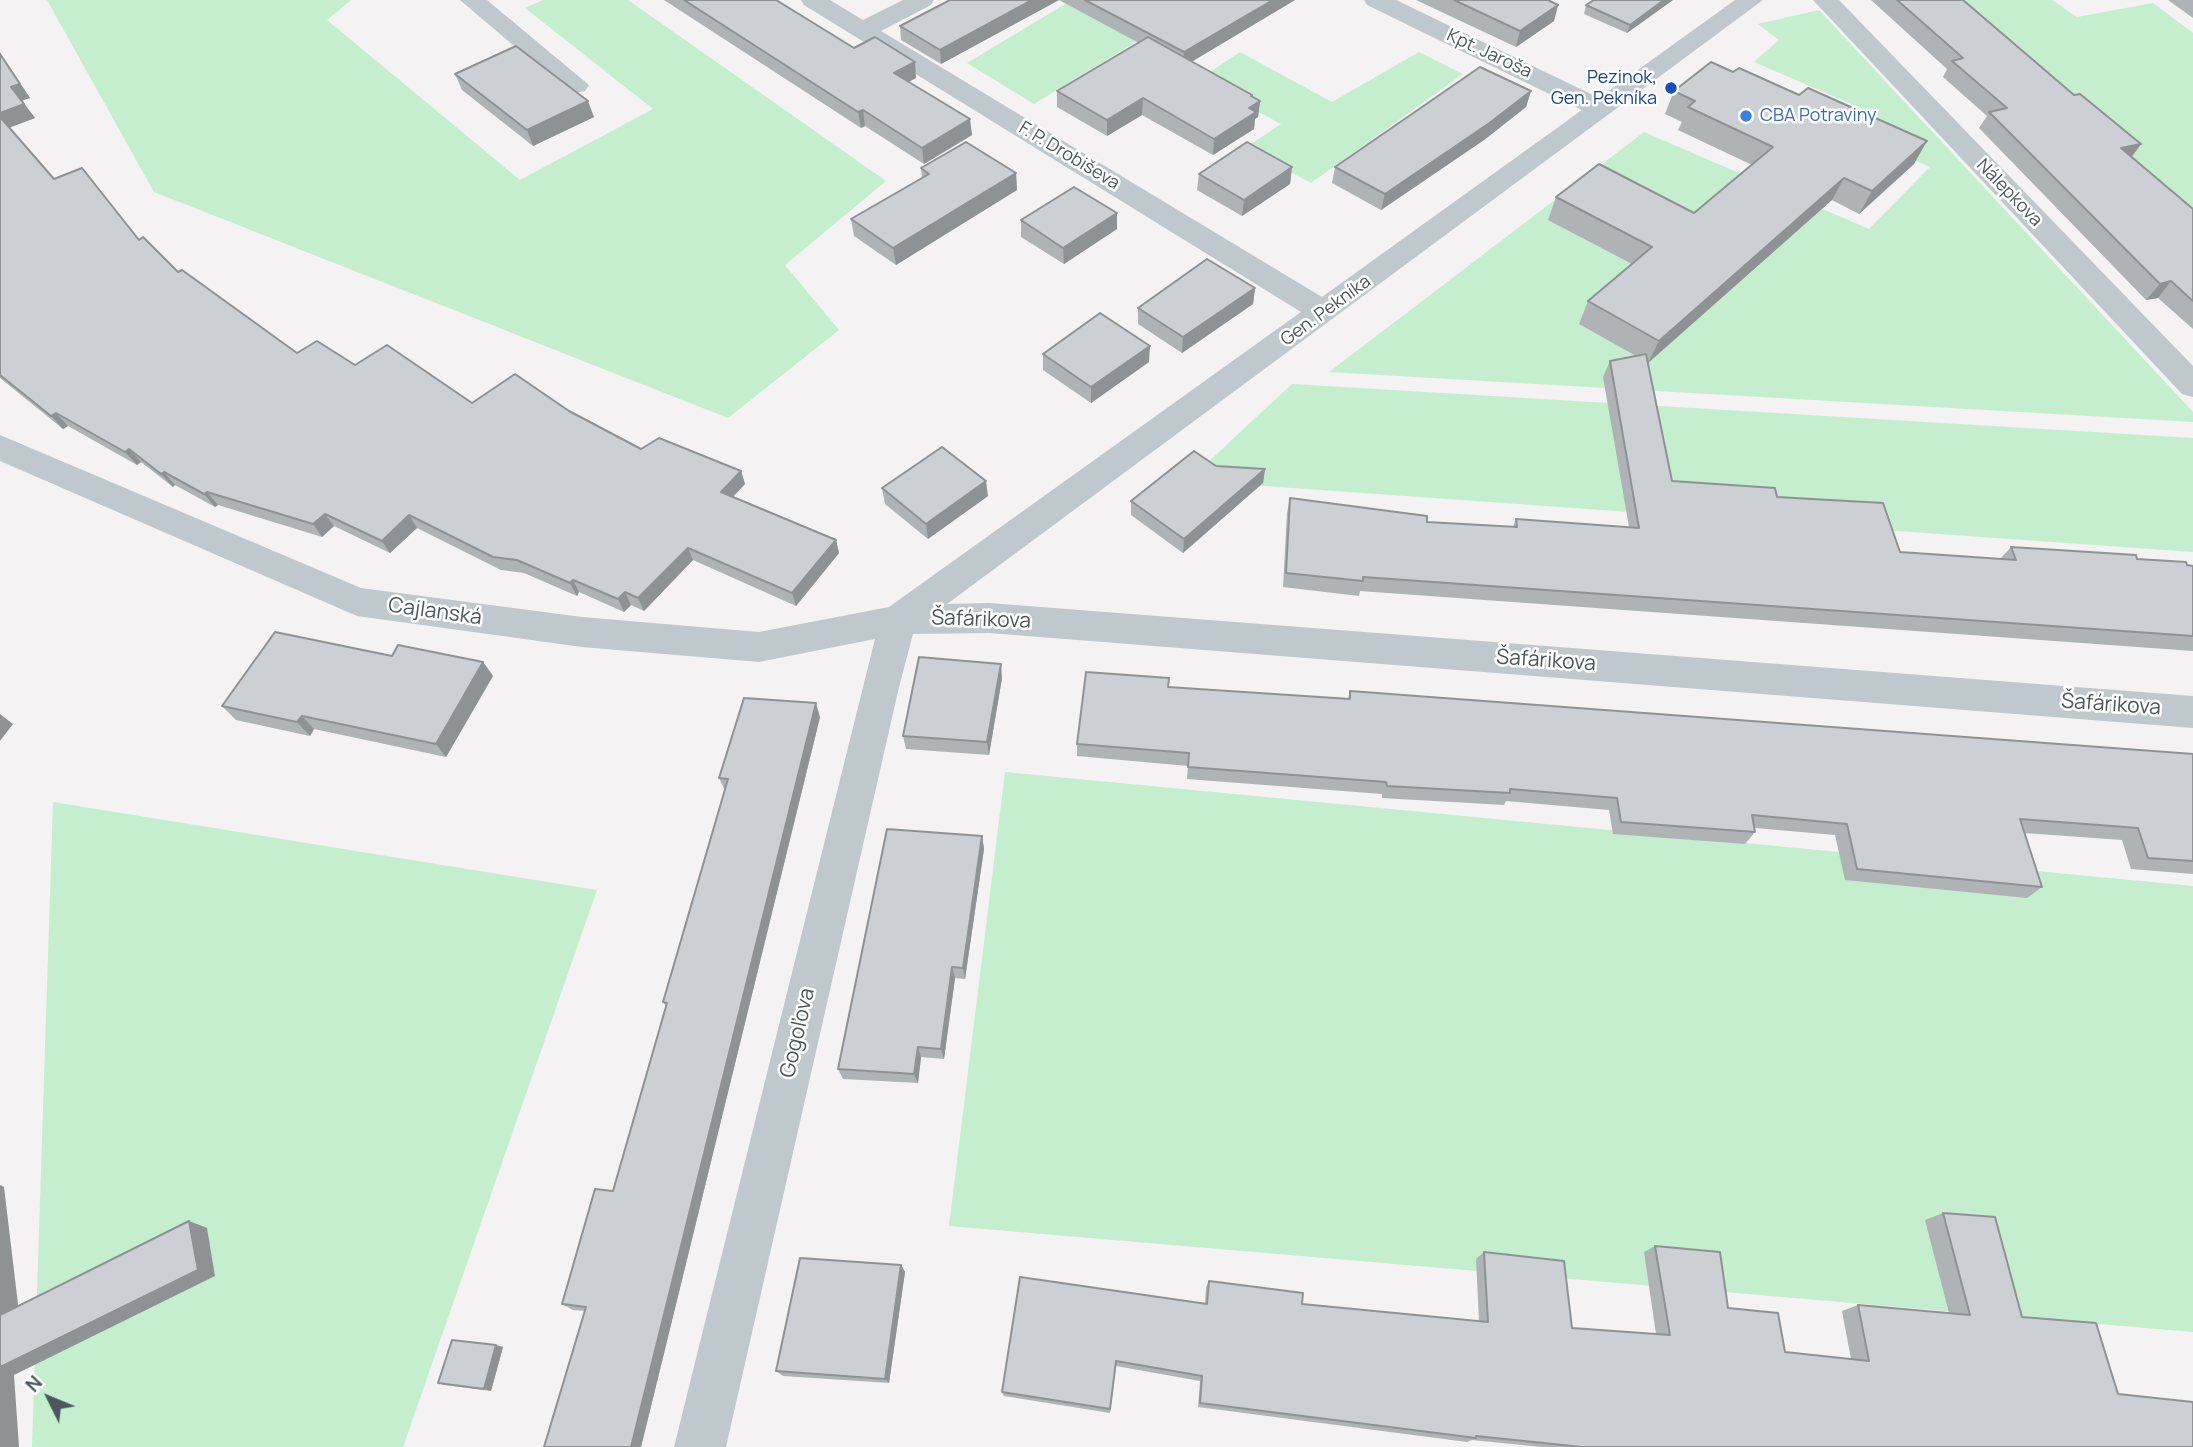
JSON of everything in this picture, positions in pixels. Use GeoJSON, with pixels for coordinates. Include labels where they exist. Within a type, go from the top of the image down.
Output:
{"type":"FeatureCollection","features":[{"type":"Feature","properties":{"kind":"street"},"geometry":{"type":"LineString","coordinates":[[471,0],[576,85]]}},
{"type":"Feature","properties":{"kind":"street","name":"F. P. Drobiševa"},"geometry":{"type":"LineString","coordinates":[[813,0],[1324,312]]}},
{"type":"Feature","properties":{"kind":"street"},"geometry":{"type":"LineString","coordinates":[[863,30],[922,0]]}},
{"type":"Feature","properties":{"kind":"street","name":"Kpt. Jaroša"},"geometry":{"type":"LineString","coordinates":[[1376,0],[1601,109]]}},
{"type":"Feature","properties":{"kind":"street","name":"Gen. Pekníka"},"geometry":{"type":"LineString","coordinates":[[899,620],[1751,0]]}},
{"type":"Feature","properties":{"kind":"street","name":"Nálepkova"},"geometry":{"type":"LineString","coordinates":[[1825,0],[2193,386]]}},
{"type":"Feature","properties":{"kind":"street","name":"Cajlanská"},"geometry":{"type":"LineString","coordinates":[[0,447],[357,602],[582,632],[759,647],[899,620]]}},
{"type":"Feature","properties":{"kind":"street","name":"Šafárikova"},"geometry":{"type":"LineString","coordinates":[[899,620],[989,618],[2193,712]]}},
{"type":"Feature","properties":{"kind":"street","name":"Gogoľova"},"geometry":{"type":"LineString","coordinates":[[699,1447],[880,687],[899,620]]}},
{"type":"Feature","properties":{"kind":"green space"},"geometry":{"type":"Polygon","coordinates":[[[47,0],[351,0],[327,20],[520,180],[653,109],[525,8],[543,0],[628,0],[886,181],[785,265],[839,330],[728,418],[154,192],[47,0]]]}},
{"type":"Feature","properties":{"kind":"green space"},"geometry":{"type":"Polygon","coordinates":[[[1204,0],[1034,104],[967,63],[1067,3],[1204,0]]]}},
{"type":"Feature","properties":{"kind":"green space"},"geometry":{"type":"Polygon","coordinates":[[[1960,0],[2052,0],[2077,17],[2153,3],[2193,33],[2193,214],[1960,0]]]}},
{"type":"Feature","properties":{"kind":"green space"},"geometry":{"type":"Polygon","coordinates":[[[1819,10],[2193,412],[2193,422],[1329,372],[1644,132],[1869,229],[1930,167],[1863,137],[1879,116],[1754,62],[1779,40],[1758,24],[1819,10]]]}},
{"type":"Feature","properties":{"kind":"green space"},"geometry":{"type":"Polygon","coordinates":[[[1240,52],[1332,102],[1419,52],[1463,74],[1311,183],[1245,148],[1281,124],[1198,80],[1240,52]]]}},
{"type":"Feature","properties":{"kind":"green space"},"geometry":{"type":"Polygon","coordinates":[[[1292,384],[2193,438],[2193,552],[1236,484],[1208,462],[1292,384]]]}},
{"type":"Feature","properties":{"kind":"green space"},"geometry":{"type":"Polygon","coordinates":[[[1005,772],[2193,886],[2193,1332],[949,1226],[1005,772]]]}},
{"type":"Feature","properties":{"kind":"green space"},"geometry":{"type":"Polygon","coordinates":[[[53,802],[597,890],[403,1447],[32,1447],[53,802]]]}},
{"type":"Feature","properties":{"kind":"building"},"geometry":{"type":"Polygon","coordinates":[[[684,0],[776,0],[854,48],[875,37],[915,62],[894,73],[970,119],[922,148],[863,110],[858,112],[684,0]]]}},
{"type":"Feature","properties":{"kind":"building"},"geometry":{"type":"Polygon","coordinates":[[[950,0],[1032,0],[940,50],[900,26],[950,0]]]}},
{"type":"Feature","properties":{"kind":"building"},"geometry":{"type":"Polygon","coordinates":[[[1085,0],[1273,0],[1184,52],[1085,0]]]}},
{"type":"Feature","properties":{"kind":"building"},"geometry":{"type":"Polygon","coordinates":[[[1454,0],[1548,0],[1558,5],[1520,31],[1454,0]]]}},
{"type":"Feature","properties":{"kind":"building"},"geometry":{"type":"Polygon","coordinates":[[[1594,0],[1664,0],[1630,25],[1586,5],[1594,0]]]}},
{"type":"Feature","properties":{"kind":"building"},"geometry":{"type":"Polygon","coordinates":[[[1897,0],[1963,0],[2074,95],[2080,94],[2141,144],[2121,148],[2193,209],[2193,301],[2171,281],[2160,284],[1989,112],[2007,108],[1952,61],[1963,58],[1897,0]]]}},
{"type":"Feature","properties":{"kind":"building"},"geometry":{"type":"Polygon","coordinates":[[[1148,37],[1252,95],[1260,101],[1249,108],[1256,112],[1214,139],[1143,98],[1107,120],[1057,91],[1148,37]]]}},
{"type":"Feature","properties":{"kind":"building"},"geometry":{"type":"Polygon","coordinates":[[[516,46],[588,101],[527,130],[455,74],[516,46]]]}},
{"type":"Feature","properties":{"kind":"building"},"geometry":{"type":"Polygon","coordinates":[[[0,54],[20,84],[11,87],[24,104],[0,113],[0,54]]]}},
{"type":"Feature","properties":{"kind":"building"},"geometry":{"type":"Polygon","coordinates":[[[1711,62],[1733,72],[1739,68],[1799,95],[1808,88],[1927,141],[1872,191],[1844,178],[1659,341],[1588,301],[1652,247],[1556,197],[1599,164],[1694,213],[1773,147],[1688,107],[1695,101],[1674,91],[1711,62]]]}},
{"type":"Feature","properties":{"kind":"building"},"geometry":{"type":"Polygon","coordinates":[[[1480,67],[1531,91],[1488,124],[1385,194],[1335,167],[1480,67]]]}},
{"type":"Feature","properties":{"kind":"building"},"geometry":{"type":"Polygon","coordinates":[[[0,117],[54,179],[82,168],[139,240],[143,237],[178,272],[182,270],[297,353],[317,341],[355,365],[387,345],[472,403],[515,374],[569,411],[641,449],[659,438],[741,471],[721,492],[836,540],[792,593],[688,548],[638,598],[625,592],[618,599],[573,580],[570,583],[517,560],[493,557],[409,515],[382,541],[325,514],[313,524],[207,492],[204,494],[164,472],[161,474],[129,449],[125,452],[56,413],[51,416],[0,375],[0,117]]]}},
{"type":"Feature","properties":{"kind":"building"},"geometry":{"type":"Polygon","coordinates":[[[966,142],[1016,173],[893,248],[851,219],[929,174],[921,168],[966,142]]]}},
{"type":"Feature","properties":{"kind":"building"},"geometry":{"type":"Polygon","coordinates":[[[1247,142],[1292,167],[1244,200],[1199,174],[1247,142]]]}},
{"type":"Feature","properties":{"kind":"building"},"geometry":{"type":"Polygon","coordinates":[[[1074,187],[1117,213],[1063,248],[1021,220],[1074,187]]]}},
{"type":"Feature","properties":{"kind":"building"},"geometry":{"type":"Polygon","coordinates":[[[1207,259],[1255,288],[1183,337],[1138,308],[1207,259]]]}},
{"type":"Feature","properties":{"kind":"building"},"geometry":{"type":"Polygon","coordinates":[[[1100,313],[1150,346],[1091,387],[1043,354],[1100,313]]]}},
{"type":"Feature","properties":{"kind":"building"},"geometry":{"type":"Polygon","coordinates":[[[1646,354],[1672,481],[1775,488],[1777,497],[1883,503],[1900,552],[2016,560],[2011,547],[2136,555],[2137,559],[2186,562],[2187,565],[2193,566],[2193,636],[1363,577],[1363,581],[1286,573],[1290,498],[1427,516],[1427,522],[1517,527],[1516,519],[1639,528],[1610,361],[1646,354]]]}},
{"type":"Feature","properties":{"kind":"building"},"geometry":{"type":"Polygon","coordinates":[[[942,447],[986,481],[926,524],[882,488],[942,447]]]}},
{"type":"Feature","properties":{"kind":"building"},"geometry":{"type":"Polygon","coordinates":[[[1194,451],[1216,466],[1265,469],[1184,539],[1131,501],[1194,451]]]}},
{"type":"Feature","properties":{"kind":"building"},"geometry":{"type":"Polygon","coordinates":[[[275,632],[392,656],[398,645],[483,662],[436,744],[302,716],[297,722],[222,706],[275,632]]]}},
{"type":"Feature","properties":{"kind":"building"},"geometry":{"type":"Polygon","coordinates":[[[919,657],[1001,664],[987,742],[903,736],[919,657]]]}},
{"type":"Feature","properties":{"kind":"building"},"geometry":{"type":"Polygon","coordinates":[[[1086,672],[1169,678],[1168,687],[1350,699],[1350,691],[2193,754],[2193,861],[2148,858],[2138,828],[2020,819],[2042,887],[1857,869],[1847,824],[1752,815],[1755,832],[1621,822],[1617,798],[1510,789],[1510,793],[1387,786],[1386,782],[1188,767],[1189,753],[1077,744],[1086,672]]]}},
{"type":"Feature","properties":{"kind":"building"},"geometry":{"type":"Polygon","coordinates":[[[744,698],[816,703],[631,1447],[544,1447],[586,1307],[562,1304],[595,1189],[613,1191],[667,1003],[663,1002],[728,779],[719,778],[744,698]]]}},
{"type":"Feature","properties":{"kind":"building"},"geometry":{"type":"Polygon","coordinates":[[[887,829],[982,836],[963,968],[952,967],[941,1049],[918,1047],[914,1074],[838,1069],[887,829]]]}},
{"type":"Feature","properties":{"kind":"building"},"geometry":{"type":"Polygon","coordinates":[[[1943,1213],[1995,1217],[2022,1317],[2096,1323],[2118,1394],[2193,1402],[2193,1447],[1582,1447],[1476,1438],[1200,1403],[1202,1376],[1116,1361],[1110,1409],[1002,1392],[1020,1277],[1207,1304],[1209,1281],[1303,1293],[1302,1304],[1488,1322],[1484,1252],[1564,1261],[1572,1328],[1670,1335],[1655,1246],[1720,1252],[1728,1308],[1778,1313],[1785,1352],[1869,1361],[1858,1305],[1970,1315],[1943,1213]]]}},
{"type":"Feature","properties":{"kind":"building"},"geometry":{"type":"Polygon","coordinates":[[[189,1221],[198,1270],[0,1367],[0,1315],[189,1221]]]}},
{"type":"Feature","properties":{"kind":"building"},"geometry":{"type":"Polygon","coordinates":[[[800,1258],[901,1265],[885,1379],[776,1371],[800,1258]]]}},
{"type":"Feature","properties":{"kind":"building"},"geometry":{"type":"Polygon","coordinates":[[[452,1340],[496,1345],[484,1389],[438,1383],[452,1340]]]}},
{"type":"Feature","properties":{"kind":"place","name":"Pezinok, Gen. Pekníka"},"geometry":{"type":"Point","coordinates":[1671,88]}},
{"type":"Feature","properties":{"kind":"place","name":"CBA Potraviny"},"geometry":{"type":"Point","coordinates":[1746,116]}}]}
